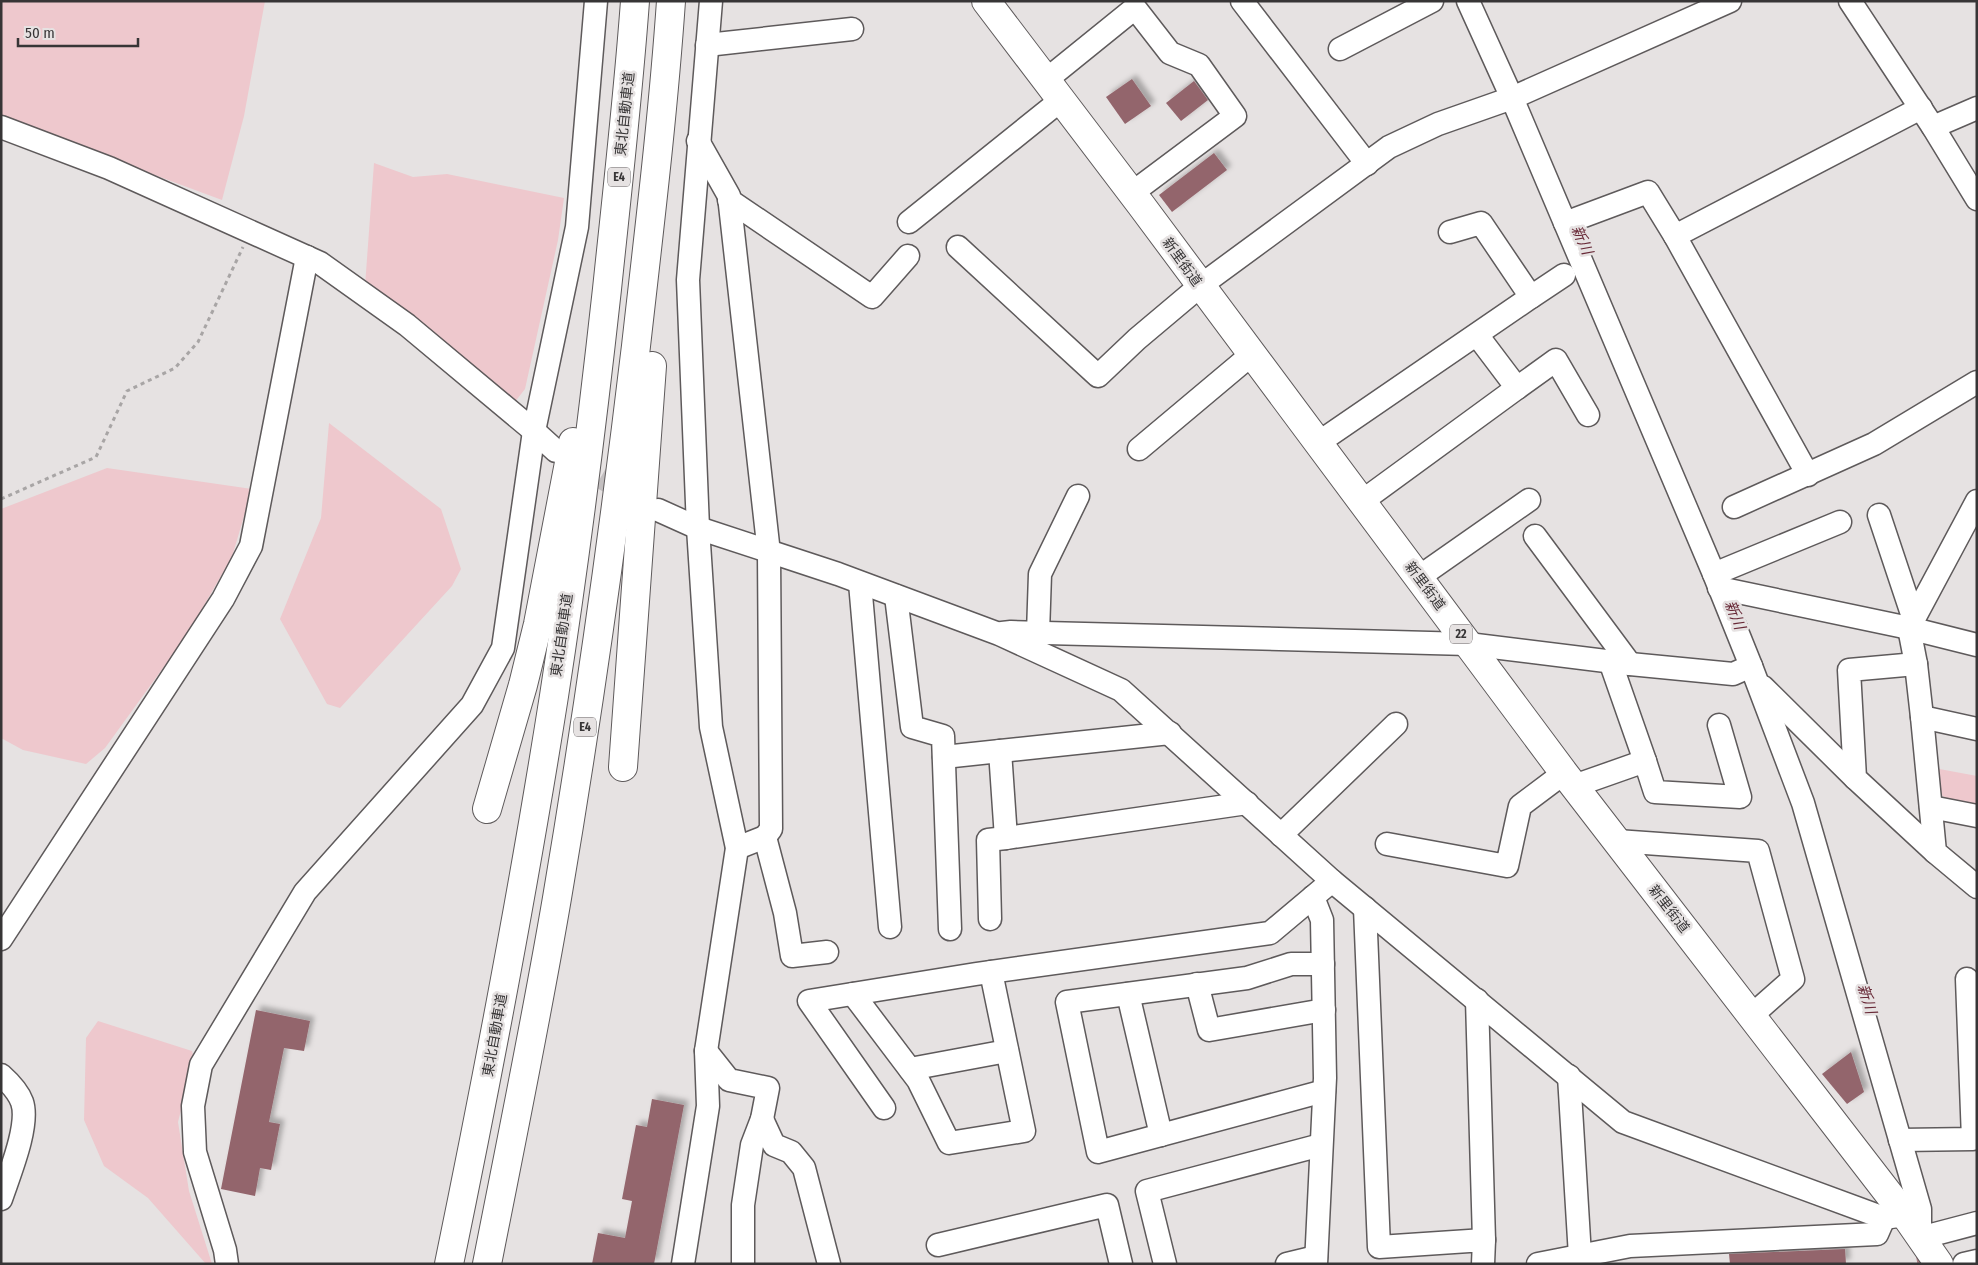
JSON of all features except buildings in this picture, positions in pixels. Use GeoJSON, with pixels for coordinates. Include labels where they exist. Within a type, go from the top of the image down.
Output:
{"type":"FeatureCollection","features":[{"type":"Feature","properties":{"kind":"main road","name":"東北自動車道"},"geometry":{"type":"LineString","coordinates":[[449,1264],[486,1080],[554,694],[600,352],[635,1]]}},
{"type":"Feature","properties":{"kind":"main road","name":"E4"},"geometry":{"type":"LineString","coordinates":[[487,1264],[557,901],[589,700],[623,460],[655,187],[671,1]]}},
{"type":"Feature","properties":{"kind":"main road","name":"新里街道"},"geometry":{"type":"LineString","coordinates":[[986,1],[1132,193],[1569,779],[1751,1016],[1895,1217],[1920,1238],[1939,1264]]}},
{"type":"Feature","properties":{"kind":"main road"},"geometry":{"type":"LineString","coordinates":[[623,767],[653,350],[655,187]]}},
{"type":"Feature","properties":{"kind":"main road"},"geometry":{"type":"LineString","coordinates":[[487,809],[523,685],[538,624],[569,454],[600,352]]}},
{"type":"Feature","properties":{"kind":"street"},"geometry":{"type":"LineString","coordinates":[[227,1264],[225,1250],[195,1152],[193,1106],[202,1065],[305,892],[472,704],[503,648],[534,431],[577,227],[596,1]]}},
{"type":"Feature","properties":{"kind":"street"},"geometry":{"type":"LineString","coordinates":[[683,1264],[708,1106],[706,1051],[737,848],[712,727],[698,528],[688,280],[711,1]]}},
{"type":"Feature","properties":{"kind":"street"},"geometry":{"type":"LineString","coordinates":[[1242,1],[1367,164]]}},
{"type":"Feature","properties":{"kind":"street"},"geometry":{"type":"LineString","coordinates":[[1340,49],[1432,1]]}},
{"type":"Feature","properties":{"kind":"street"},"geometry":{"type":"LineString","coordinates":[[1468,1],[1504,102],[1565,223],[1716,581],[1747,674],[1803,803],[1920,1209],[1920,1238],[1977,1223]]}},
{"type":"Feature","properties":{"kind":"street"},"geometry":{"type":"LineString","coordinates":[[958,247],[1098,376],[1137,339],[1200,286],[1389,147],[1438,124],[1504,102],[1730,1]]}},
{"type":"Feature","properties":{"kind":"street"},"geometry":{"type":"LineString","coordinates":[[1850,1],[1933,126],[1977,198]]}},
{"type":"Feature","properties":{"kind":"street"},"geometry":{"type":"LineString","coordinates":[[909,222],[1054,90],[1135,8],[1170,53],[1199,65],[1235,116],[1132,193]]}},
{"type":"Feature","properties":{"kind":"street"},"geometry":{"type":"LineString","coordinates":[[707,45],[852,29]]}},
{"type":"Feature","properties":{"kind":"street"},"geometry":{"type":"LineString","coordinates":[[1675,236],[1921,108]]}},
{"type":"Feature","properties":{"kind":"street"},"geometry":{"type":"LineString","coordinates":[[1933,126],[1977,108]]}},
{"type":"Feature","properties":{"kind":"street"},"geometry":{"type":"LineString","coordinates":[[1,127],[109,168],[320,263],[407,325],[556,451]]}},
{"type":"Feature","properties":{"kind":"street"},"geometry":{"type":"LineString","coordinates":[[698,141],[729,196],[769,553],[771,829],[766,837],[737,848]]}},
{"type":"Feature","properties":{"kind":"street"},"geometry":{"type":"LineString","coordinates":[[1565,223],[1648,192],[1675,236],[1808,474]]}},
{"type":"Feature","properties":{"kind":"street"},"geometry":{"type":"LineString","coordinates":[[729,200],[872,297],[908,256]]}},
{"type":"Feature","properties":{"kind":"street"},"geometry":{"type":"LineString","coordinates":[[1450,232],[1481,223],[1531,298]]}},
{"type":"Feature","properties":{"kind":"street"},"geometry":{"type":"LineString","coordinates":[[1,939],[223,599],[251,546],[307,257]]}},
{"type":"Feature","properties":{"kind":"street"},"geometry":{"type":"LineString","coordinates":[[1318,443],[1564,275]]}},
{"type":"Feature","properties":{"kind":"street"},"geometry":{"type":"LineString","coordinates":[[1477,335],[1517,388]]}},
{"type":"Feature","properties":{"kind":"street"},"geometry":{"type":"LineString","coordinates":[[1139,449],[1252,355]]}},
{"type":"Feature","properties":{"kind":"street"},"geometry":{"type":"LineString","coordinates":[[1361,502],[1556,360],[1588,415]]}},
{"type":"Feature","properties":{"kind":"street"},"geometry":{"type":"LineString","coordinates":[[1734,507],[1874,444],[1977,382]]}},
{"type":"Feature","properties":{"kind":"street"},"geometry":{"type":"LineString","coordinates":[[1038,633],[1040,574],[1078,496]]}},
{"type":"Feature","properties":{"kind":"street"},"geometry":{"type":"LineString","coordinates":[[1419,577],[1530,500]]}},
{"type":"Feature","properties":{"kind":"street"},"geometry":{"type":"LineString","coordinates":[[1912,624],[1977,502]]}},
{"type":"Feature","properties":{"kind":"street"},"geometry":{"type":"LineString","coordinates":[[658,510],[698,528],[860,583],[999,634],[1121,690],[1332,881],[1623,1122],[1895,1217],[1877,1234],[1631,1255],[1580,1256],[1538,1264]]}},
{"type":"Feature","properties":{"kind":"street"},"geometry":{"type":"LineString","coordinates":[[1879,516],[1912,624],[1935,852]]}},
{"type":"Feature","properties":{"kind":"street"},"geometry":{"type":"LineString","coordinates":[[1716,581],[1840,522]]}},
{"type":"Feature","properties":{"kind":"street"},"geometry":{"type":"LineString","coordinates":[[1535,536],[1620,663],[1645,761],[1655,792],[1740,797],[1718,725]]}},
{"type":"Feature","properties":{"kind":"street"},"geometry":{"type":"LineString","coordinates":[[1716,581],[1912,624],[1977,645]]}},
{"type":"Feature","properties":{"kind":"street"},"geometry":{"type":"LineString","coordinates":[[860,583],[890,927]]}},
{"type":"Feature","properties":{"kind":"street"},"geometry":{"type":"LineString","coordinates":[[896,596],[912,727],[943,736],[950,929]]}},
{"type":"Feature","properties":{"kind":"street"},"geometry":{"type":"LineString","coordinates":[[999,634],[1011,632],[1468,644],[1620,663],[1747,674],[1855,778],[1935,852],[1977,887]]}},
{"type":"Feature","properties":{"kind":"street"},"geometry":{"type":"LineString","coordinates":[[1855,778],[1849,670],[1916,664]]}},
{"type":"Feature","properties":{"kind":"street"},"geometry":{"type":"LineString","coordinates":[[1922,717],[1977,729]]}},
{"type":"Feature","properties":{"kind":"street"},"geometry":{"type":"LineString","coordinates":[[1282,835],[1396,724]]}},
{"type":"Feature","properties":{"kind":"street"},"geometry":{"type":"LineString","coordinates":[[944,757],[1170,734]]}},
{"type":"Feature","properties":{"kind":"street"},"geometry":{"type":"LineString","coordinates":[[1000,751],[1006,838]]}},
{"type":"Feature","properties":{"kind":"street"},"geometry":{"type":"LineString","coordinates":[[1386,844],[1507,866],[1520,806],[1569,779],[1645,761]]}},
{"type":"Feature","properties":{"kind":"street"},"geometry":{"type":"LineString","coordinates":[[990,918],[988,840],[1246,803]]}},
{"type":"Feature","properties":{"kind":"street"},"geometry":{"type":"LineString","coordinates":[[1931,807],[1977,816]]}},
{"type":"Feature","properties":{"kind":"street"},"geometry":{"type":"LineString","coordinates":[[766,837],[785,913],[792,956],[827,952]]}},
{"type":"Feature","properties":{"kind":"street"},"geometry":{"type":"LineString","coordinates":[[1616,841],[1758,851],[1793,979],[1751,1016]]}},
{"type":"Feature","properties":{"kind":"street"},"geometry":{"type":"LineString","coordinates":[[884,1108],[809,1001],[991,972],[1270,933],[1332,881]]}},
{"type":"Feature","properties":{"kind":"street"},"geometry":{"type":"LineString","coordinates":[[1287,1264],[1316,1260],[1324,1090],[1324,1010],[1322,920],[1313,897]]}},
{"type":"Feature","properties":{"kind":"street"},"geometry":{"type":"LineString","coordinates":[[1365,908],[1379,1247],[1484,1240]]}},
{"type":"Feature","properties":{"kind":"street"},"geometry":{"type":"LineString","coordinates":[[1323,964],[1291,964],[1246,978],[1067,1002],[1098,1152],[1324,1090]]}},
{"type":"Feature","properties":{"kind":"street"},"geometry":{"type":"LineString","coordinates":[[852,994],[918,1080],[948,1144],[1024,1131],[991,972]]}},
{"type":"Feature","properties":{"kind":"street"},"geometry":{"type":"LineString","coordinates":[[1900,1140],[1973,1139],[1974,1108],[1967,979]]}},
{"type":"Feature","properties":{"kind":"street"},"geometry":{"type":"LineString","coordinates":[[1197,984],[1209,1030],[1324,1010]]}},
{"type":"Feature","properties":{"kind":"street"},"geometry":{"type":"LineString","coordinates":[[1128,994],[1161,1135]]}},
{"type":"Feature","properties":{"kind":"street"},"geometry":{"type":"LineString","coordinates":[[1477,1000],[1484,1240],[1483,1264]]}},
{"type":"Feature","properties":{"kind":"street"},"geometry":{"type":"LineString","coordinates":[[706,1051],[729,1080],[768,1088],[762,1119],[752,1145],[743,1205],[743,1264]]}},
{"type":"Feature","properties":{"kind":"street"},"geometry":{"type":"LineString","coordinates":[[910,1069],[1007,1051]]}},
{"type":"Feature","properties":{"kind":"street"},"geometry":{"type":"LineString","coordinates":[[1,1075],[13,1084],[22,1103],[24,1126],[1,1199]]}},
{"type":"Feature","properties":{"kind":"street"},"geometry":{"type":"LineString","coordinates":[[1569,1076],[1580,1256]]}},
{"type":"Feature","properties":{"kind":"street"},"geometry":{"type":"LineString","coordinates":[[762,1119],[774,1145],[791,1152],[804,1168],[829,1264]]}},
{"type":"Feature","properties":{"kind":"street"},"geometry":{"type":"LineString","coordinates":[[1165,1264],[1147,1191],[1321,1144]]}},
{"type":"Feature","properties":{"kind":"street"},"geometry":{"type":"LineString","coordinates":[[938,1245],[1107,1205],[1121,1264]]}},
{"type":"Feature","properties":{"kind":"street"},"geometry":{"type":"LineString","coordinates":[[1964,1264],[1977,1261]]}},
{"type":"Feature","properties":{"kind":"path"},"geometry":{"type":"LineString","coordinates":[[1,499],[96,457],[127,390],[175,368],[198,342],[251,231]]}},
{"type":"Feature","properties":{"kind":"shaded area"},"geometry":{"type":"Polygon","coordinates":[[[1,1],[265,1],[244,116],[222,200],[1,118],[1,1]]]}},
{"type":"Feature","properties":{"kind":"shaded area"},"geometry":{"type":"Polygon","coordinates":[[[374,163],[413,177],[447,174],[564,198],[558,240],[525,389],[514,403],[365,286],[374,163]]]}},
{"type":"Feature","properties":{"kind":"shaded area"},"geometry":{"type":"Polygon","coordinates":[[[329,423],[441,509],[461,569],[452,586],[340,708],[327,704],[280,619],[321,518],[329,423]]]}},
{"type":"Feature","properties":{"kind":"shaded area"},"geometry":{"type":"Polygon","coordinates":[[[107,468],[252,489],[232,557],[187,635],[105,748],[86,764],[23,750],[1,738],[1,509],[107,468]]]}},
{"type":"Feature","properties":{"kind":"shaded area"},"geometry":{"type":"Polygon","coordinates":[[[1934,768],[1977,776],[1977,804],[1945,798],[1936,790],[1934,768]]]}},
{"type":"Feature","properties":{"kind":"shaded area"},"geometry":{"type":"Polygon","coordinates":[[[98,1021],[192,1051],[194,1058],[178,1122],[189,1191],[212,1264],[206,1264],[148,1198],[104,1166],[84,1120],[86,1038],[98,1021]]]}},
{"type":"Feature","properties":{"kind":"waterway","name":"新川"},"geometry":{"type":"LineString","coordinates":[[1918,1253],[1920,1264]]}},
{"type":"Feature","properties":{"kind":"tunnel"},"geometry":{"type":"LineString","coordinates":[[572,461],[631,495]]}}]}
